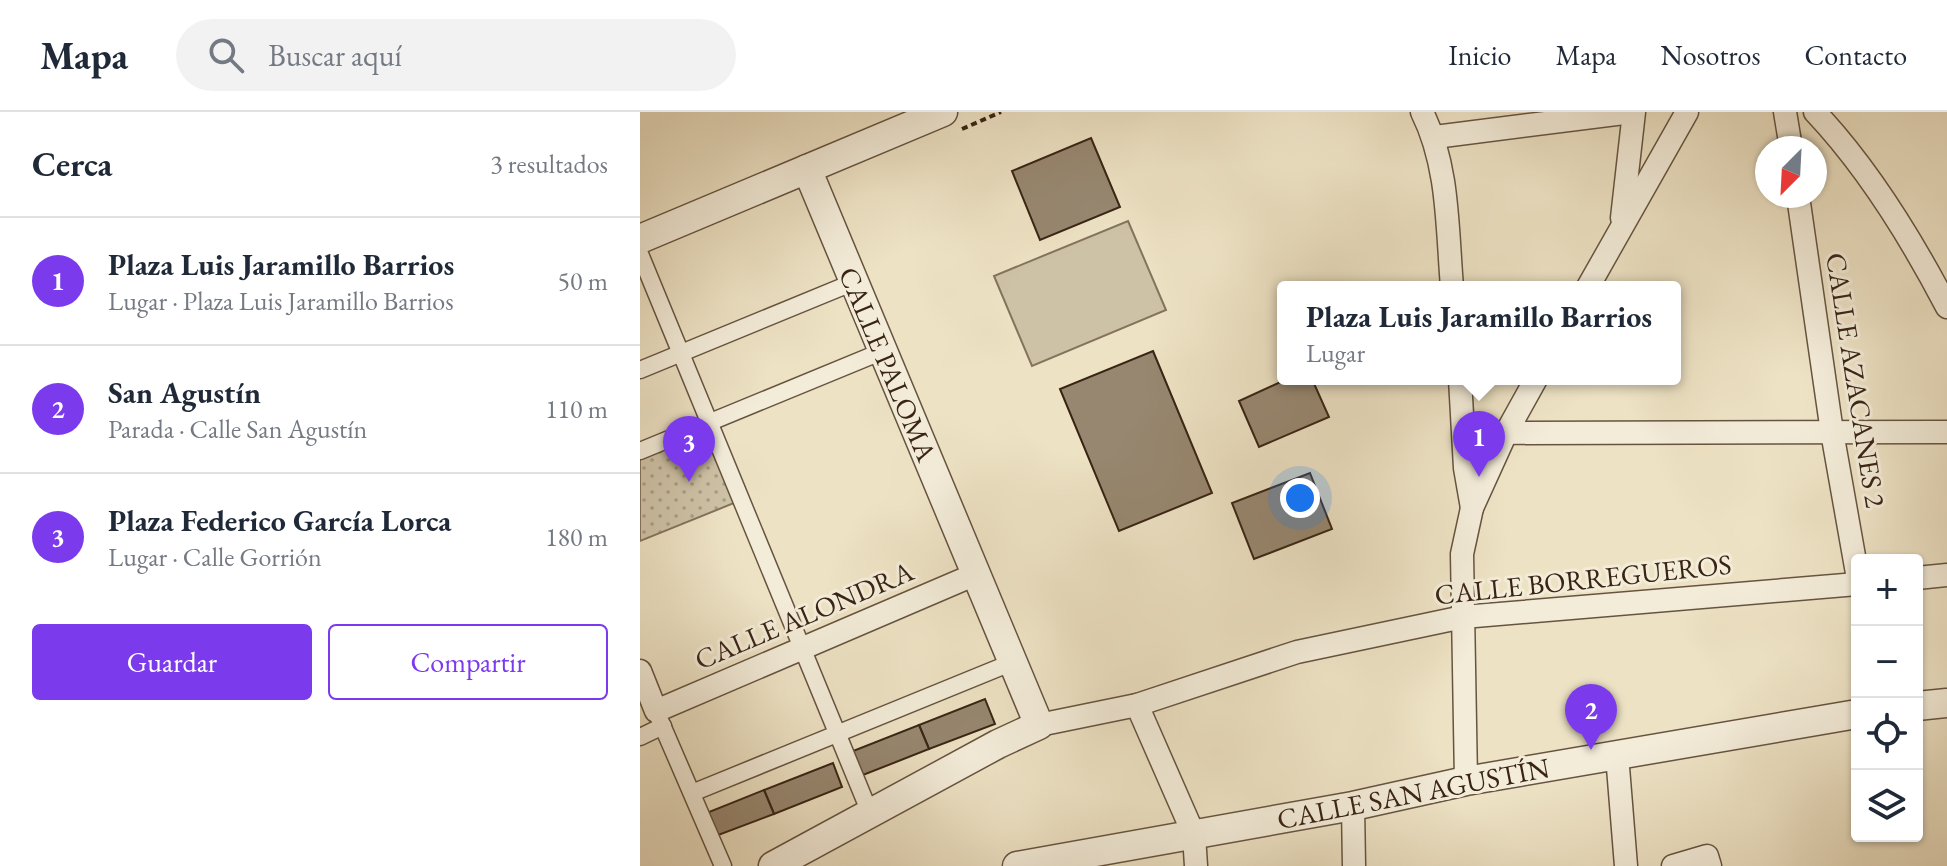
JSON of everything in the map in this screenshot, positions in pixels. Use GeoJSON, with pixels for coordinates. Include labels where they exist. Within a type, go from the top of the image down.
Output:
{"type":"FeatureCollection","features":[{"type":"Feature","properties":{"kind":"street"},"geometry":{"type":"LineString","coordinates":[[640,239],[943,112]]}},
{"type":"Feature","properties":{"kind":"street"},"geometry":{"type":"LineString","coordinates":[[1422,112],[1435,137],[1443,172],[1452,281]]}},
{"type":"Feature","properties":{"kind":"street"},"geometry":{"type":"LineString","coordinates":[[1435,137],[1633,112],[1621,230]]}},
{"type":"Feature","properties":{"kind":"street"},"geometry":{"type":"LineString","coordinates":[[1591,281],[1687,112]]}},
{"type":"Feature","properties":{"kind":"street"},"geometry":{"type":"LineString","coordinates":[[1785,112],[1789,136]]}},
{"type":"Feature","properties":{"kind":"street"},"geometry":{"type":"LineString","coordinates":[[1815,112],[1922,258],[1947,307]]}},
{"type":"Feature","properties":{"kind":"street","name":"CALLE PALOMA"},"geometry":{"type":"LineString","coordinates":[[807,169],[1039,725]]}},
{"type":"Feature","properties":{"kind":"street","name":"CALLE AZACANES 2"},"geometry":{"type":"LineString","coordinates":[[1800,208],[1832,432],[1854,554]]}},
{"type":"Feature","properties":{"kind":"street"},"geometry":{"type":"LineString","coordinates":[[640,254],[870,813]]}},
{"type":"Feature","properties":{"kind":"street"},"geometry":{"type":"LineString","coordinates":[[640,370],[854,282]]}},
{"type":"Feature","properties":{"kind":"street"},"geometry":{"type":"LineString","coordinates":[[640,451],[883,351]]}},
{"type":"Feature","properties":{"kind":"street"},"geometry":{"type":"LineString","coordinates":[[1460,385],[1465,468],[1472,508]]}},
{"type":"Feature","properties":{"kind":"street"},"geometry":{"type":"LineString","coordinates":[[1466,781],[1462,554],[1472,508],[1506,433],[1533,385]]}},
{"type":"Feature","properties":{"kind":"street"},"geometry":{"type":"LineString","coordinates":[[1464,433],[1947,432]]}},
{"type":"Feature","properties":{"kind":"street","name":"CALLE ALONDRA"},"geometry":{"type":"LineString","coordinates":[[659,718],[802,648],[976,574]]}},
{"type":"Feature","properties":{"kind":"street"},"geometry":{"type":"LineString","coordinates":[[1923,577],[1947,575]]}},
{"type":"Feature","properties":{"kind":"street","name":"CALLE BORREGUEROS"},"geometry":{"type":"LineString","coordinates":[[1039,725],[1137,705],[1297,652],[1463,617],[1851,585]]}},
{"type":"Feature","properties":{"kind":"street"},"geometry":{"type":"LineString","coordinates":[[692,793],[1013,662]]}},
{"type":"Feature","properties":{"kind":"street"},"geometry":{"type":"LineString","coordinates":[[640,671],[723,866]]}},
{"type":"Feature","properties":{"kind":"street"},"geometry":{"type":"LineString","coordinates":[[1923,705],[1947,703]]}},
{"type":"Feature","properties":{"kind":"street"},"geometry":{"type":"LineString","coordinates":[[1137,705],[1194,835],[1196,866]]}},
{"type":"Feature","properties":{"kind":"street","name":"CALLE SAN AGUSTÍN"},"geometry":{"type":"LineString","coordinates":[[1017,866],[1049,863],[1353,806],[1466,781],[1851,715]]}},
{"type":"Feature","properties":{"kind":"street"},"geometry":{"type":"LineString","coordinates":[[640,737],[659,718]]}},
{"type":"Feature","properties":{"kind":"street"},"geometry":{"type":"LineString","coordinates":[[773,866],[998,744],[1039,725]]}},
{"type":"Feature","properties":{"kind":"street"},"geometry":{"type":"LineString","coordinates":[[1617,755],[1626,866]]}},
{"type":"Feature","properties":{"kind":"street"},"geometry":{"type":"LineString","coordinates":[[1353,806],[1354,866]]}},
{"type":"Feature","properties":{"kind":"street"},"geometry":{"type":"LineString","coordinates":[[1673,866],[1707,856],[1710,866]]}},
{"type":"Feature","properties":{"kind":"shaded area"},"geometry":{"type":"Polygon","coordinates":[[[1128,221],[1166,310],[1032,366],[994,276],[1128,221]]]}},
{"type":"Feature","properties":{"kind":"shaded area"},"geometry":{"type":"Polygon","coordinates":[[[706,433],[734,503],[640,541],[640,459],[706,433]]]}},
{"type":"Feature","properties":{"kind":"building"},"geometry":{"type":"Polygon","coordinates":[[[1091,138],[1120,207],[1040,240],[1012,171],[1091,138]]]}},
{"type":"Feature","properties":{"kind":"building"},"geometry":{"type":"Polygon","coordinates":[[[1153,351],[1212,493],[1119,531],[1060,389],[1153,351]]]}},
{"type":"Feature","properties":{"kind":"building"},"geometry":{"type":"Polygon","coordinates":[[[1277,384],[1315,385],[1329,417],[1259,447],[1239,401],[1277,384]]]}},
{"type":"Feature","properties":{"kind":"building"},"geometry":{"type":"Polygon","coordinates":[[[1310,473],[1332,529],[1254,559],[1232,503],[1310,473]]]}},
{"type":"Feature","properties":{"kind":"building"},"geometry":{"type":"Polygon","coordinates":[[[985,699],[995,724],[929,749],[919,725],[985,699]]]}},
{"type":"Feature","properties":{"kind":"building"},"geometry":{"type":"Polygon","coordinates":[[[919,725],[929,749],[863,775],[853,751],[919,725]]]}},
{"type":"Feature","properties":{"kind":"building"},"geometry":{"type":"Polygon","coordinates":[[[833,763],[842,787],[774,814],[764,790],[833,763]]]}},
{"type":"Feature","properties":{"kind":"building"},"geometry":{"type":"Polygon","coordinates":[[[764,790],[774,814],[713,837],[704,814],[764,790]]]}},
{"type":"Feature","properties":{"kind":"place","name":"Plaza Luis Jaramillo Barrios"},"geometry":{"type":"Point","coordinates":[1479,477]}},
{"type":"Feature","properties":{"kind":"place","name":"Plaza Federico García Lorca"},"geometry":{"type":"Point","coordinates":[689,482]}},
{"type":"Feature","properties":{"kind":"place","name":"San Agustín"},"geometry":{"type":"Point","coordinates":[1591,750]}}]}
